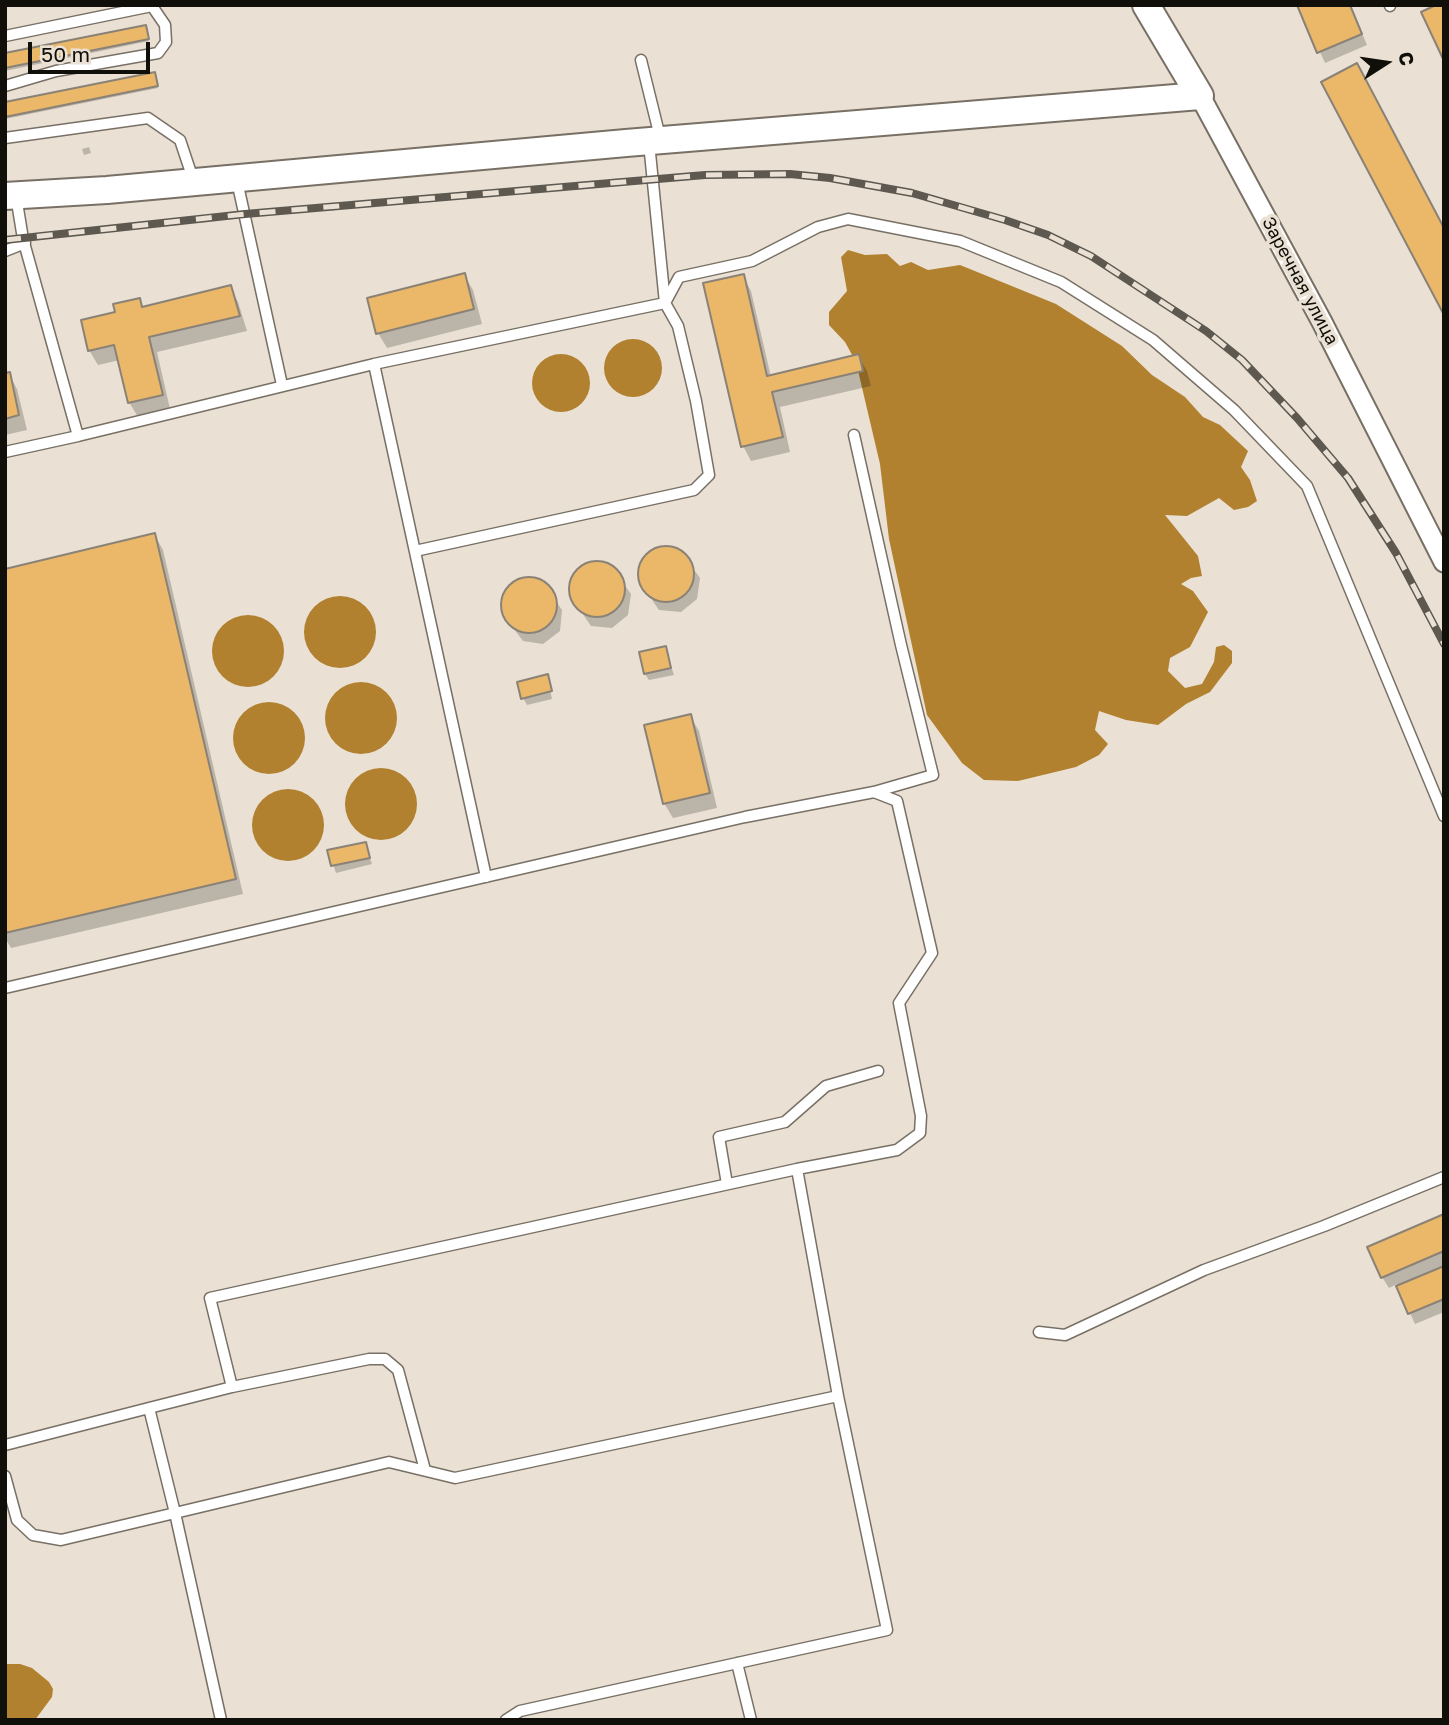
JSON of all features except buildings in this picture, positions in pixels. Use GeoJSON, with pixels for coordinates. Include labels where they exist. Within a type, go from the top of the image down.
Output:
{"type":"FeatureCollection","features":[{"type":"Feature","properties":{"kind":"street","name":"Заречная улица"},"geometry":{"type":"LineString","coordinates":[[1147,5],[1200,96],[1322,322],[1444,562]]}},
{"type":"Feature","properties":{"kind":"street"},"geometry":{"type":"LineString","coordinates":[[10,195],[193,182],[1200,96]]}},
{"type":"Feature","properties":{"kind":"lane"},"geometry":{"type":"LineString","coordinates":[[5,36],[152,6],[165,26],[166,42],[158,53],[56,71],[5,86]]}},
{"type":"Feature","properties":{"kind":"lane"},"geometry":{"type":"LineString","coordinates":[[415,551],[694,490],[709,475],[696,401],[678,326],[665,303],[655,141],[641,60]]}},
{"type":"Feature","properties":{"kind":"lane"},"geometry":{"type":"LineString","coordinates":[[5,138],[148,118],[180,140],[193,182]]}},
{"type":"Feature","properties":{"kind":"lane"},"geometry":{"type":"LineString","coordinates":[[236,178],[282,386]]}},
{"type":"Feature","properties":{"kind":"lane"},"geometry":{"type":"LineString","coordinates":[[10,195],[78,436]]}},
{"type":"Feature","properties":{"kind":"lane"},"geometry":{"type":"LineString","coordinates":[[5,452],[374,364],[665,303],[679,277],[752,261],[818,227],[848,219],[960,242],[1061,282],[1153,340],[1234,410],[1307,486],[1444,816]]}},
{"type":"Feature","properties":{"kind":"lane"},"geometry":{"type":"LineString","coordinates":[[5,251],[24,243]]}},
{"type":"Feature","properties":{"kind":"lane"},"geometry":{"type":"LineString","coordinates":[[374,364],[486,877]]}},
{"type":"Feature","properties":{"kind":"lane"},"geometry":{"type":"LineString","coordinates":[[5,988],[745,817],[874,792],[933,775],[854,435]]}},
{"type":"Feature","properties":{"kind":"lane"},"geometry":{"type":"LineString","coordinates":[[232,1387],[211,1298],[727,1184],[897,1150],[920,1133],[921,1116],[899,1003],[932,953],[897,801],[874,792]]}},
{"type":"Feature","properties":{"kind":"lane"},"geometry":{"type":"LineString","coordinates":[[727,1184],[719,1137],[785,1122],[826,1086],[878,1071]]}},
{"type":"Feature","properties":{"kind":"lane"},"geometry":{"type":"LineString","coordinates":[[506,1720],[520,1711],[887,1630],[838,1396],[797,1169]]}},
{"type":"Feature","properties":{"kind":"lane"},"geometry":{"type":"LineString","coordinates":[[1039,1332],[1065,1335],[1204,1270],[1324,1226],[1444,1177]]}},
{"type":"Feature","properties":{"kind":"lane"},"geometry":{"type":"LineString","coordinates":[[5,1445],[232,1387],[369,1359],[385,1359],[398,1370],[425,1470]]}},
{"type":"Feature","properties":{"kind":"lane"},"geometry":{"type":"LineString","coordinates":[[5,1476],[17,1520],[33,1535],[61,1540],[389,1462],[455,1478],[838,1396]]}},
{"type":"Feature","properties":{"kind":"lane"},"geometry":{"type":"LineString","coordinates":[[149,1408],[221,1720]]}},
{"type":"Feature","properties":{"kind":"lane"},"geometry":{"type":"LineString","coordinates":[[737,1663],[751,1720]]}},
{"type":"Feature","properties":{"kind":"shaded area"},"geometry":{"type":"Polygon","coordinates":[[[848,250],[865,255],[887,254],[900,266],[911,262],[928,270],[960,265],[1056,304],[1122,346],[1152,375],[1185,397],[1203,417],[1220,425],[1248,451],[1241,467],[1250,480],[1257,501],[1248,507],[1234,510],[1219,498],[1187,516],[1165,515],[1198,556],[1202,576],[1181,584],[1193,591],[1208,612],[1190,647],[1170,658],[1168,671],[1185,688],[1202,684],[1214,662],[1216,647],[1224,645],[1232,651],[1232,663],[1210,692],[1186,704],[1158,725],[1126,720],[1099,711],[1095,730],[1108,744],[1099,755],[1076,767],[1018,781],[984,780],[962,763],[927,715],[889,539],[880,464],[856,362],[845,342],[829,325],[829,312],[847,291],[841,257],[848,250]]]}},
{"type":"Feature","properties":{"kind":"shaded area"},"geometry":{"type":"Polygon","coordinates":[[[627,339],[639,339],[654,347],[662,362],[662,374],[654,389],[639,397],[627,397],[612,389],[604,374],[604,362],[612,347],[627,339]]]}},
{"type":"Feature","properties":{"kind":"shaded area"},"geometry":{"type":"Polygon","coordinates":[[[555,354],[567,354],[582,362],[590,377],[590,389],[582,404],[567,412],[555,412],[540,404],[532,389],[532,377],[540,362],[555,354]]]}},
{"type":"Feature","properties":{"kind":"shaded area"},"geometry":{"type":"Polygon","coordinates":[[[333,596],[347,596],[366,606],[376,625],[376,639],[366,658],[347,668],[333,668],[314,658],[304,639],[304,625],[314,606],[333,596]]]}},
{"type":"Feature","properties":{"kind":"shaded area"},"geometry":{"type":"Polygon","coordinates":[[[248,615],[262,618],[274,625],[281,637],[284,651],[281,665],[274,677],[262,684],[248,687],[234,684],[222,677],[215,665],[212,651],[215,637],[222,625],[234,618],[248,615]]]}},
{"type":"Feature","properties":{"kind":"shaded area"},"geometry":{"type":"Polygon","coordinates":[[[361,682],[375,685],[387,692],[394,704],[397,718],[394,732],[387,744],[375,751],[361,754],[347,751],[335,744],[328,732],[325,718],[328,704],[335,692],[347,685],[361,682]]]}},
{"type":"Feature","properties":{"kind":"shaded area"},"geometry":{"type":"Polygon","coordinates":[[[262,702],[276,702],[295,712],[305,731],[305,745],[295,764],[276,774],[262,774],[243,764],[233,745],[233,731],[243,712],[262,702]]]}},
{"type":"Feature","properties":{"kind":"shaded area"},"geometry":{"type":"Polygon","coordinates":[[[374,768],[388,768],[407,778],[417,797],[417,811],[407,830],[388,840],[374,840],[355,830],[345,811],[345,797],[355,778],[374,768]]]}},
{"type":"Feature","properties":{"kind":"shaded area"},"geometry":{"type":"Polygon","coordinates":[[[288,789],[302,792],[314,799],[321,811],[324,825],[321,839],[314,851],[302,858],[288,861],[274,858],[262,851],[255,839],[252,825],[255,811],[262,799],[274,792],[288,789]]]}},
{"type":"Feature","properties":{"kind":"shaded area"},"geometry":{"type":"Polygon","coordinates":[[[5,1664],[20,1664],[32,1668],[49,1682],[53,1689],[52,1697],[35,1720],[5,1720],[5,1664]]]}},
{"type":"Feature","properties":{"kind":"railway"},"geometry":{"type":"LineString","coordinates":[[5,240],[245,214],[705,175],[790,174],[830,178],[912,193],[1048,235],[1091,256],[1206,331],[1242,360],[1297,418],[1348,478],[1396,553],[1444,644]]}}]}
